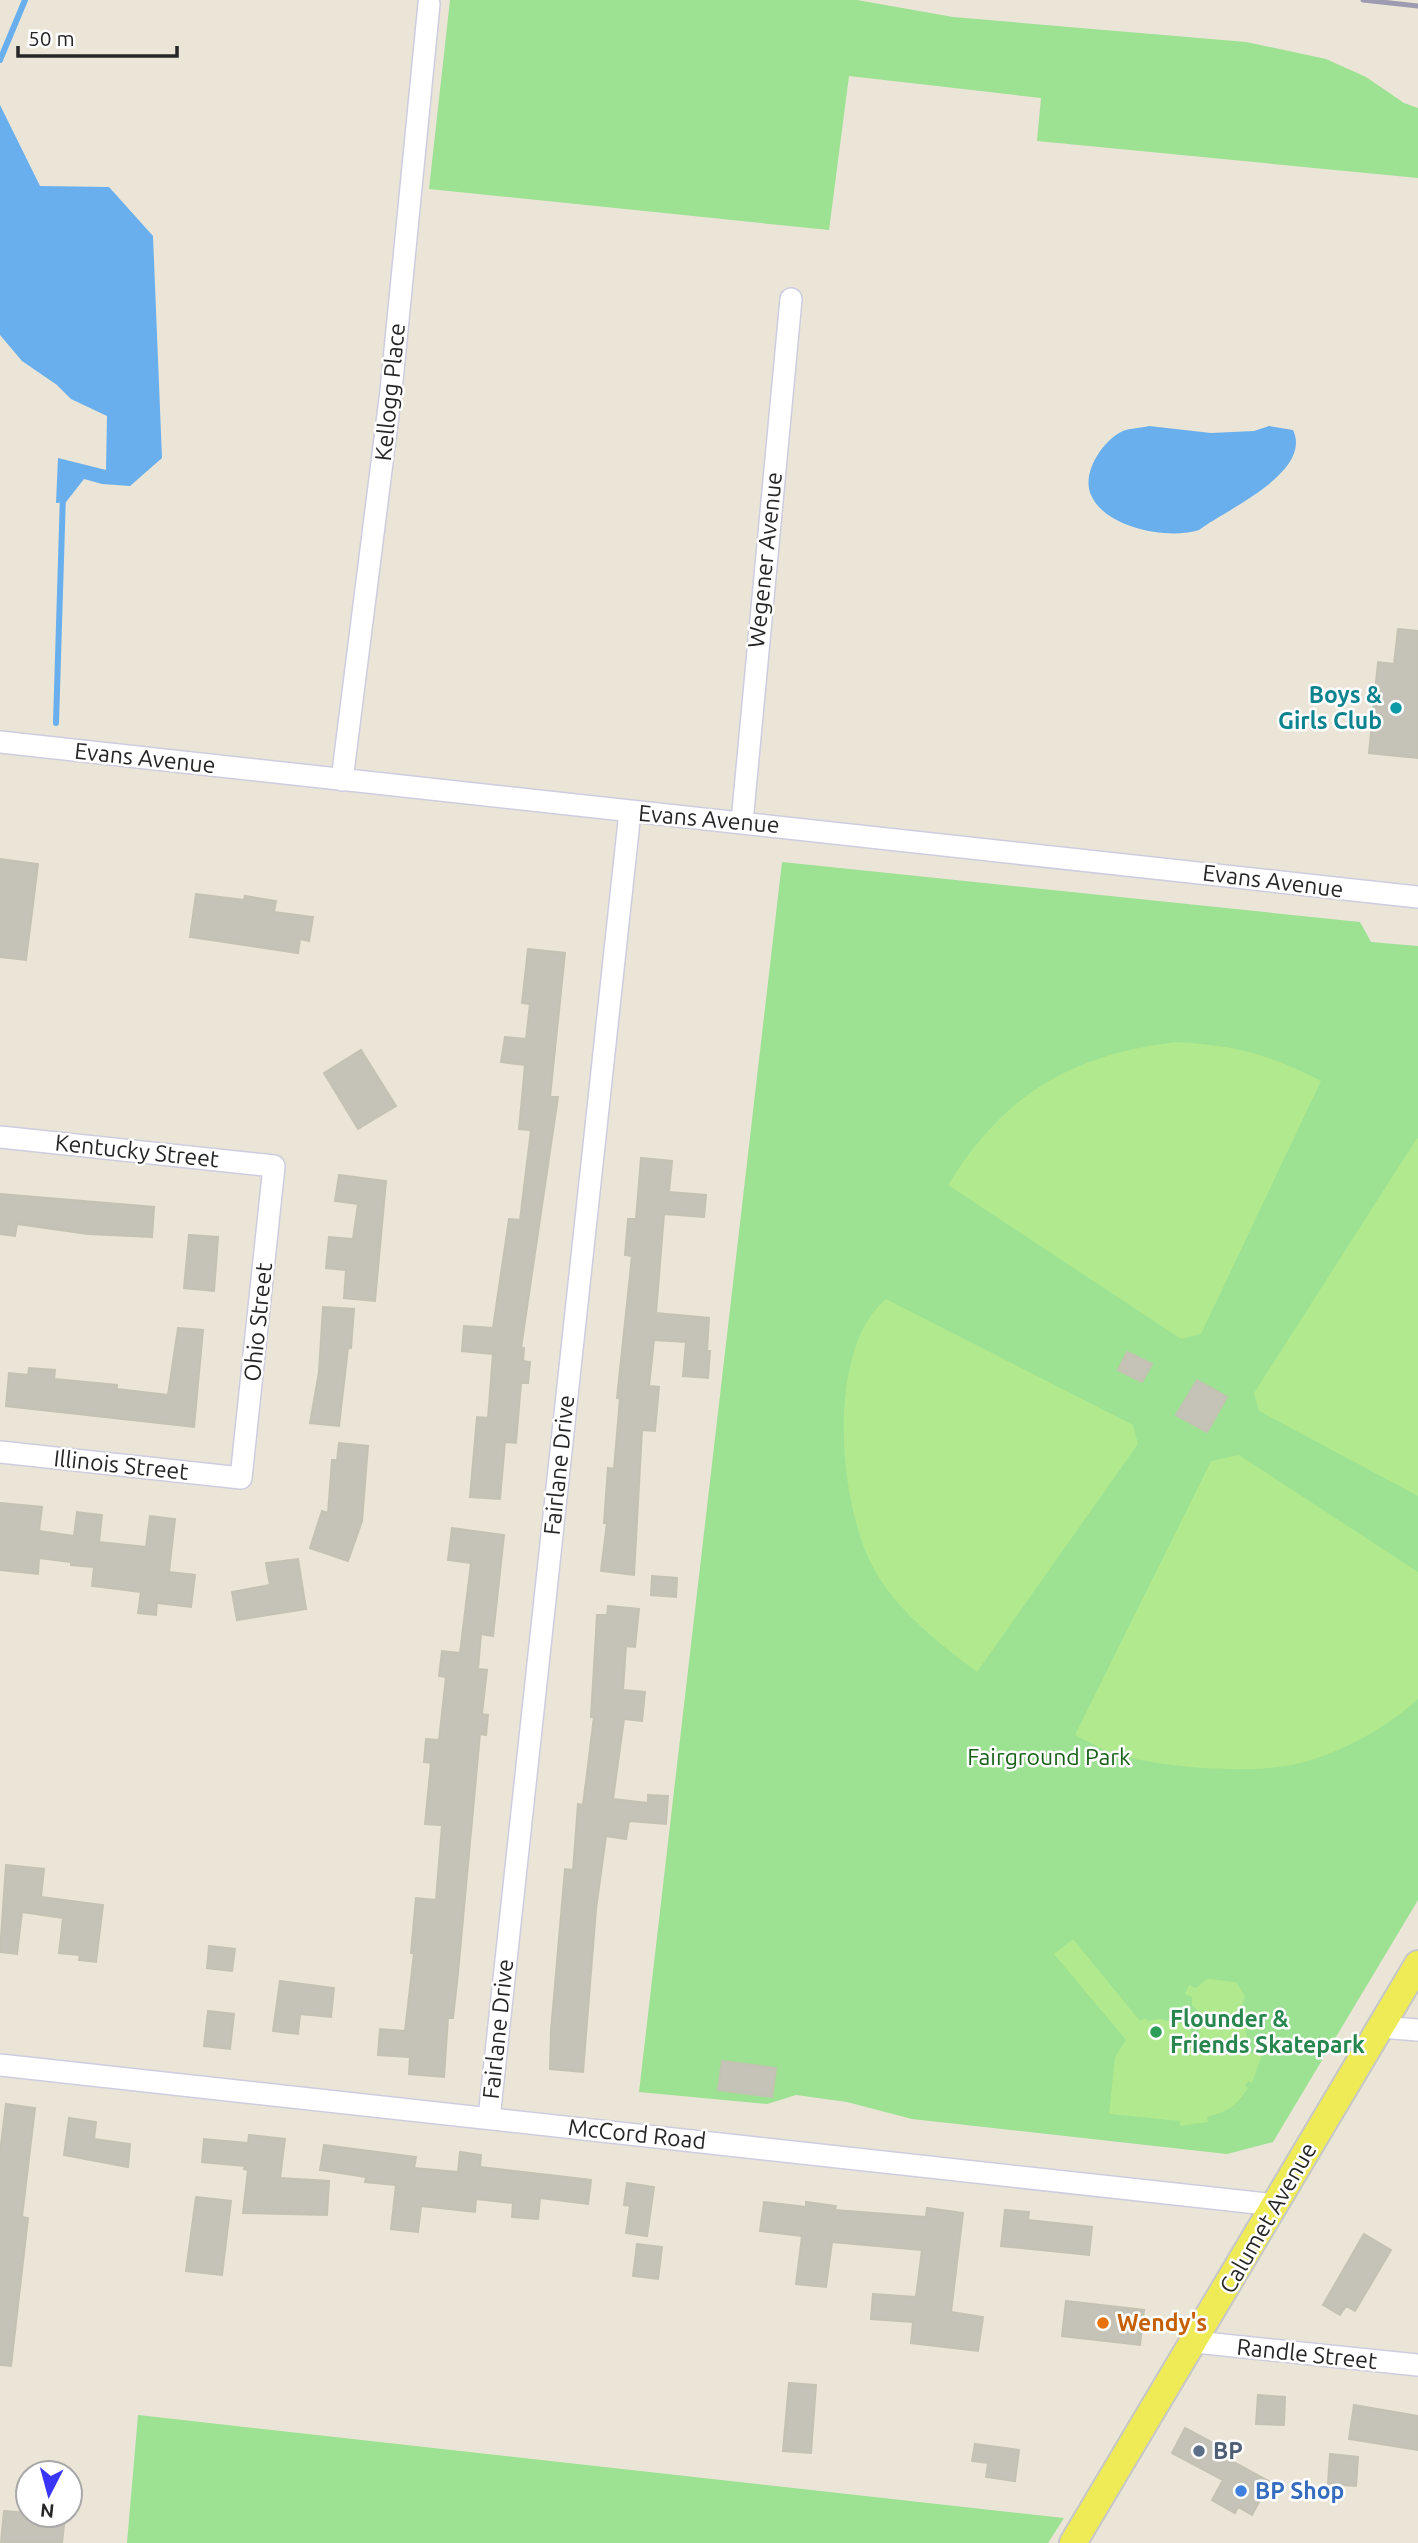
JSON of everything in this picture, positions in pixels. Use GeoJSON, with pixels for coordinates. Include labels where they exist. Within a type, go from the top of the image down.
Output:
{"type":"FeatureCollection","features":[{"type":"Feature","properties":{"kind":"main road","name":"Calumet Avenue"},"geometry":{"type":"LineString","coordinates":[[1073,2543],[1418,1964]]}},
{"type":"Feature","properties":{"kind":"street","name":"Kellogg Place"},"geometry":{"type":"LineString","coordinates":[[342,780],[391,391],[429,4]]}},
{"type":"Feature","properties":{"kind":"street","name":"Wegener Avenue"},"geometry":{"type":"LineString","coordinates":[[742,822],[791,299]]}},
{"type":"Feature","properties":{"kind":"street","name":"Evans Avenue"},"geometry":{"type":"LineString","coordinates":[[0,742],[1418,897]]}},
{"type":"Feature","properties":{"kind":"street","name":"Fairlane Drive"},"geometry":{"type":"LineString","coordinates":[[489,2118],[630,812]]}},
{"type":"Feature","properties":{"kind":"street","name":"Kentucky Street"},"geometry":{"type":"LineString","coordinates":[[0,1137],[274,1166]]}},
{"type":"Feature","properties":{"kind":"street","name":"Ohio Street"},"geometry":{"type":"LineString","coordinates":[[241,1478],[274,1166]]}},
{"type":"Feature","properties":{"kind":"street","name":"Illinois Street"},"geometry":{"type":"LineString","coordinates":[[0,1452],[241,1478]]}},
{"type":"Feature","properties":{"kind":"street"},"geometry":{"type":"LineString","coordinates":[[1381,2027],[1418,2030]]}},
{"type":"Feature","properties":{"kind":"street","name":"McCord Road"},"geometry":{"type":"LineString","coordinates":[[0,2065],[1275,2205]]}},
{"type":"Feature","properties":{"kind":"street","name":"Randle Street"},"geometry":{"type":"LineString","coordinates":[[1195,2342],[1418,2365]]}},
{"type":"Feature","properties":{"kind":"green space"},"geometry":{"type":"Polygon","coordinates":[[[450,0],[857,0],[953,17],[1246,42],[1326,59],[1366,77],[1404,103],[1418,108],[1418,178],[1037,141],[1041,98],[849,76],[829,230],[429,189],[450,0]]]}},
{"type":"Feature","properties":{"kind":"green space","name":"Fairground Park"},"geometry":{"type":"Polygon","coordinates":[[[782,862],[1360,922],[1371,942],[1418,946],[1418,1900],[1273,2142],[1227,2154],[912,2119],[847,2102],[796,2095],[767,2104],[639,2092],[782,862]]]}},
{"type":"Feature","properties":{"kind":"green space"},"geometry":{"type":"Polygon","coordinates":[[[1176,1042],[1251,1052],[1321,1081],[1201,1334],[1181,1339],[948,1185],[993,1126],[1044,1084],[1104,1057],[1176,1042]]]}},
{"type":"Feature","properties":{"kind":"green space"},"geometry":{"type":"Polygon","coordinates":[[[1417,1138],[1418,1496],[1259,1411],[1254,1393],[1417,1138]]]}},
{"type":"Feature","properties":{"kind":"green space"},"geometry":{"type":"Polygon","coordinates":[[[886,1299],[1133,1425],[1138,1444],[977,1672],[923,1628],[888,1590],[864,1548],[854,1513],[847,1474],[844,1433],[846,1392],[853,1355],[866,1323],[886,1299]]]}},
{"type":"Feature","properties":{"kind":"green space"},"geometry":{"type":"Polygon","coordinates":[[[1239,1455],[1418,1572],[1418,1699],[1378,1729],[1348,1746],[1317,1758],[1281,1767],[1210,1768],[1139,1760],[1113,1753],[1075,1735],[1211,1461],[1239,1455]]]}},
{"type":"Feature","properties":{"kind":"green space","name":"Flounder & Friends Skatepark"},"geometry":{"type":"Polygon","coordinates":[[[1073,1939],[1140,2021],[1145,2018],[1148,2021],[1159,2019],[1185,2024],[1191,2031],[1190,2042],[1200,2040],[1198,2011],[1192,2005],[1192,1997],[1185,1994],[1189,1985],[1196,1988],[1207,1979],[1236,1982],[1245,1996],[1241,2007],[1243,2013],[1248,2012],[1250,2019],[1245,2021],[1247,2039],[1250,2039],[1248,2053],[1262,2055],[1252,2083],[1248,2081],[1245,2086],[1248,2088],[1234,2105],[1207,2117],[1208,2122],[1180,2126],[1180,2121],[1109,2114],[1115,2057],[1126,2040],[1054,1954],[1073,1939]]]}},
{"type":"Feature","properties":{"kind":"green space"},"geometry":{"type":"Polygon","coordinates":[[[138,2415],[1064,2518],[1048,2543],[127,2543],[138,2415]]]}},
{"type":"Feature","properties":{"kind":"water"},"geometry":{"type":"Polygon","coordinates":[[[0,105],[40,186],[109,187],[153,236],[162,458],[130,486],[102,484],[84,479],[66,502],[56,503],[58,458],[106,470],[107,416],[71,399],[57,385],[22,361],[0,335],[0,105]]]}},
{"type":"Feature","properties":{"kind":"water"},"geometry":{"type":"Polygon","coordinates":[[[1149,426],[1211,433],[1254,431],[1269,426],[1293,430],[1296,445],[1291,460],[1279,475],[1264,488],[1199,530],[1186,533],[1155,532],[1139,529],[1109,516],[1098,506],[1089,486],[1091,467],[1101,449],[1115,435],[1129,429],[1149,426]]]}},
{"type":"Feature","properties":{"kind":"building","name":"Boys & Girls Club"},"geometry":{"type":"Polygon","coordinates":[[[1398,629],[1418,631],[1418,758],[1369,753],[1378,662],[1394,664],[1398,629]]]}},
{"type":"Feature","properties":{"kind":"building"},"geometry":{"type":"Polygon","coordinates":[[[0,859],[38,864],[26,960],[0,957],[0,859]]]}},
{"type":"Feature","properties":{"kind":"building"},"geometry":{"type":"Polygon","coordinates":[[[196,894],[244,900],[245,896],[276,901],[274,912],[313,917],[309,941],[300,939],[298,953],[190,937],[196,894]]]}},
{"type":"Feature","properties":{"kind":"building"},"geometry":{"type":"Polygon","coordinates":[[[528,949],[565,953],[550,1097],[558,1097],[521,1348],[524,1348],[523,1361],[530,1362],[528,1383],[521,1383],[516,1443],[505,1442],[500,1499],[470,1497],[477,1417],[488,1418],[493,1354],[462,1351],[464,1326],[493,1328],[509,1219],[520,1220],[531,1130],[519,1129],[525,1065],[501,1062],[505,1037],[526,1039],[530,1004],[522,1003],[528,949]]]}},
{"type":"Feature","properties":{"kind":"building"},"geometry":{"type":"Polygon","coordinates":[[[361,1050],[396,1106],[358,1129],[324,1073],[361,1050]]]}},
{"type":"Feature","properties":{"kind":"building"},"geometry":{"type":"Polygon","coordinates":[[[641,1158],[672,1161],[669,1192],[706,1195],[704,1217],[664,1214],[656,1313],[709,1318],[707,1351],[710,1351],[708,1378],[683,1376],[686,1342],[654,1340],[649,1386],[659,1387],[655,1431],[642,1430],[634,1575],[601,1571],[607,1523],[604,1523],[608,1468],[614,1469],[620,1398],[617,1398],[632,1256],[625,1255],[628,1219],[636,1219],[641,1158]]]}},
{"type":"Feature","properties":{"kind":"building"},"geometry":{"type":"Polygon","coordinates":[[[339,1175],[386,1181],[375,1301],[344,1298],[346,1270],[326,1268],[329,1237],[353,1239],[358,1204],[335,1201],[339,1175]]]}},
{"type":"Feature","properties":{"kind":"building"},"geometry":{"type":"Polygon","coordinates":[[[0,1194],[154,1207],[152,1237],[88,1234],[17,1224],[15,1236],[0,1234],[0,1194]]]}},
{"type":"Feature","properties":{"kind":"building"},"geometry":{"type":"Polygon","coordinates":[[[189,1235],[218,1237],[214,1291],[184,1288],[189,1235]]]}},
{"type":"Feature","properties":{"kind":"building"},"geometry":{"type":"Polygon","coordinates":[[[323,1307],[354,1309],[339,1426],[310,1423],[319,1372],[323,1307]]]}},
{"type":"Feature","properties":{"kind":"building"},"geometry":{"type":"Polygon","coordinates":[[[178,1328],[203,1330],[194,1427],[6,1406],[9,1373],[28,1375],[29,1368],[55,1370],[54,1379],[117,1385],[117,1389],[168,1395],[178,1328]]]}},
{"type":"Feature","properties":{"kind":"building"},"geometry":{"type":"Polygon","coordinates":[[[1127,1352],[1152,1364],[1142,1382],[1118,1370],[1127,1352]]]}},
{"type":"Feature","properties":{"kind":"building"},"geometry":{"type":"Polygon","coordinates":[[[1197,1380],[1227,1397],[1207,1432],[1176,1415],[1197,1380]]]}},
{"type":"Feature","properties":{"kind":"building"},"geometry":{"type":"Polygon","coordinates":[[[339,1443],[368,1446],[362,1521],[348,1561],[310,1548],[322,1511],[328,1513],[332,1460],[337,1460],[339,1443]]]}},
{"type":"Feature","properties":{"kind":"building"},"geometry":{"type":"Polygon","coordinates":[[[0,1503],[42,1507],[39,1531],[74,1536],[77,1512],[102,1515],[99,1542],[146,1547],[150,1516],[175,1519],[169,1572],[195,1575],[191,1607],[157,1603],[156,1615],[138,1613],[141,1592],[92,1586],[94,1567],[71,1565],[71,1562],[39,1558],[38,1574],[0,1570],[0,1503]]]}},
{"type":"Feature","properties":{"kind":"building"},"geometry":{"type":"Polygon","coordinates":[[[452,1528],[504,1535],[493,1636],[481,1634],[478,1669],[487,1670],[482,1714],[488,1715],[486,1735],[480,1734],[458,1973],[453,2018],[448,2018],[444,2077],[409,2074],[410,2057],[378,2055],[380,2029],[405,2031],[414,1953],[411,1953],[416,1898],[436,1900],[442,1825],[425,1824],[431,1763],[424,1762],[426,1739],[439,1740],[446,1677],[439,1676],[442,1651],[460,1653],[471,1563],[448,1560],[452,1528]]]}},
{"type":"Feature","properties":{"kind":"building"},"geometry":{"type":"Polygon","coordinates":[[[298,1559],[306,1609],[237,1620],[232,1592],[270,1585],[266,1563],[298,1559]]]}},
{"type":"Feature","properties":{"kind":"building"},"geometry":{"type":"Polygon","coordinates":[[[652,1576],[677,1578],[676,1597],[651,1595],[652,1576]]]}},
{"type":"Feature","properties":{"kind":"building"},"geometry":{"type":"Polygon","coordinates":[[[608,1606],[639,1609],[635,1647],[626,1646],[623,1690],[645,1692],[642,1721],[624,1719],[613,1799],[648,1803],[648,1795],[668,1796],[666,1824],[629,1821],[626,1839],[606,1836],[596,1909],[583,2072],[550,2069],[551,2031],[565,1869],[573,1870],[578,1804],[583,1805],[594,1717],[591,1717],[597,1615],[607,1615],[608,1606]]]}},
{"type":"Feature","properties":{"kind":"building"},"geometry":{"type":"Polygon","coordinates":[[[6,1865],[44,1869],[41,1897],[103,1905],[96,1962],[79,1960],[80,1955],[59,1953],[63,1918],[22,1912],[17,1954],[0,1952],[6,1865]]]}},
{"type":"Feature","properties":{"kind":"building"},"geometry":{"type":"Polygon","coordinates":[[[209,1946],[235,1949],[232,1971],[207,1968],[209,1946]]]}},
{"type":"Feature","properties":{"kind":"building"},"geometry":{"type":"Polygon","coordinates":[[[280,1981],[334,1988],[331,2017],[300,2014],[298,2034],[273,2031],[280,1981]]]}},
{"type":"Feature","properties":{"kind":"building"},"geometry":{"type":"Polygon","coordinates":[[[208,2011],[234,2014],[230,2049],[204,2046],[208,2011]]]}},
{"type":"Feature","properties":{"kind":"building"},"geometry":{"type":"Polygon","coordinates":[[[722,2061],[776,2068],[772,2097],[718,2090],[722,2061]]]}},
{"type":"Feature","properties":{"kind":"building"},"geometry":{"type":"Polygon","coordinates":[[[6,2104],[35,2108],[22,2217],[28,2218],[11,2366],[0,2365],[0,2153],[6,2104]]]}},
{"type":"Feature","properties":{"kind":"building"},"geometry":{"type":"Polygon","coordinates":[[[69,2118],[96,2122],[94,2139],[130,2144],[128,2167],[64,2155],[69,2118]]]}},
{"type":"Feature","properties":{"kind":"building"},"geometry":{"type":"Polygon","coordinates":[[[249,2135],[285,2139],[280,2178],[329,2181],[327,2215],[243,2213],[248,2170],[244,2169],[245,2166],[202,2162],[204,2139],[248,2143],[249,2135]]]}},
{"type":"Feature","properties":{"kind":"building"},"geometry":{"type":"Polygon","coordinates":[[[324,2145],[416,2157],[414,2168],[458,2172],[460,2152],[481,2155],[480,2167],[591,2180],[588,2204],[540,2198],[538,2219],[512,2217],[513,2203],[476,2199],[475,2212],[421,2206],[418,2232],[391,2229],[396,2185],[365,2182],[366,2177],[320,2170],[324,2145]]]}},
{"type":"Feature","properties":{"kind":"building"},"geometry":{"type":"Polygon","coordinates":[[[627,2183],[654,2187],[647,2236],[626,2233],[630,2206],[624,2205],[627,2183]]]}},
{"type":"Feature","properties":{"kind":"building"},"geometry":{"type":"Polygon","coordinates":[[[196,2197],[231,2201],[222,2275],[186,2271],[196,2197]]]}},
{"type":"Feature","properties":{"kind":"building"},"geometry":{"type":"Polygon","coordinates":[[[764,2202],[806,2207],[806,2202],[836,2206],[835,2210],[926,2217],[927,2208],[963,2213],[951,2312],[983,2317],[978,2351],[911,2343],[913,2322],[871,2319],[873,2294],[916,2297],[922,2250],[832,2242],[826,2287],[796,2284],[802,2236],[760,2231],[764,2202]]]}},
{"type":"Feature","properties":{"kind":"building"},"geometry":{"type":"Polygon","coordinates":[[[1005,2210],[1029,2212],[1028,2220],[1092,2227],[1089,2255],[1001,2246],[1005,2210]]]}},
{"type":"Feature","properties":{"kind":"building"},"geometry":{"type":"Polygon","coordinates":[[[1364,2234],[1391,2250],[1355,2311],[1346,2306],[1340,2315],[1323,2305],[1364,2234]]]}},
{"type":"Feature","properties":{"kind":"building"},"geometry":{"type":"Polygon","coordinates":[[[637,2244],[662,2247],[658,2279],[633,2276],[637,2244]]]}},
{"type":"Feature","properties":{"kind":"building","name":"Wendy's"},"geometry":{"type":"Polygon","coordinates":[[[1066,2301],[1144,2310],[1140,2345],[1062,2336],[1066,2301]]]}},
{"type":"Feature","properties":{"kind":"building"},"geometry":{"type":"Polygon","coordinates":[[[789,2383],[816,2385],[811,2453],[783,2451],[789,2383]]]}},
{"type":"Feature","properties":{"kind":"building","name":"BP"},"geometry":{"type":"Polygon","coordinates":[[[1258,2395],[1285,2397],[1284,2425],[1256,2424],[1258,2395]]]}},
{"type":"Feature","properties":{"kind":"building"},"geometry":{"type":"Polygon","coordinates":[[[1354,2405],[1418,2416],[1418,2450],[1349,2439],[1354,2405]]]}},
{"type":"Feature","properties":{"kind":"building"},"geometry":{"type":"Polygon","coordinates":[[[1185,2428],[1226,2450],[1223,2456],[1270,2482],[1252,2515],[1238,2507],[1235,2513],[1212,2500],[1223,2480],[1172,2453],[1185,2428]]]}},
{"type":"Feature","properties":{"kind":"building"},"geometry":{"type":"Polygon","coordinates":[[[975,2444],[1019,2450],[1015,2481],[986,2477],[988,2463],[972,2461],[975,2444]]]}},
{"type":"Feature","properties":{"kind":"building"},"geometry":{"type":"Polygon","coordinates":[[[1330,2454],[1358,2457],[1356,2486],[1328,2484],[1330,2454]]]}},
{"type":"Feature","properties":{"kind":"building"},"geometry":{"type":"Polygon","coordinates":[[[4,2511],[14,2512],[14,2529],[64,2529],[62,2543],[1,2543],[4,2511]]]}},
{"type":"Feature","properties":{"kind":"waterway"},"geometry":{"type":"LineString","coordinates":[[0,60],[25,0]]}},
{"type":"Feature","properties":{"kind":"waterway"},"geometry":{"type":"LineString","coordinates":[[56,723],[63,494]]}},
{"type":"Feature","properties":{"kind":"railway"},"geometry":{"type":"LineString","coordinates":[[1363,0],[1418,6]]}},
{"type":"Feature","properties":{"kind":"place","name":"Boys & Girls Club"},"geometry":{"type":"Point","coordinates":[1396,708]}},
{"type":"Feature","properties":{"kind":"place","name":"Flounder & Friends Skatepark"},"geometry":{"type":"Point","coordinates":[1156,2032]}},
{"type":"Feature","properties":{"kind":"place","name":"Wendy's"},"geometry":{"type":"Point","coordinates":[1103,2323]}},
{"type":"Feature","properties":{"kind":"place","name":"BP"},"geometry":{"type":"Point","coordinates":[1199,2451]}},
{"type":"Feature","properties":{"kind":"place","name":"BP Shop"},"geometry":{"type":"Point","coordinates":[1241,2491]}}]}
